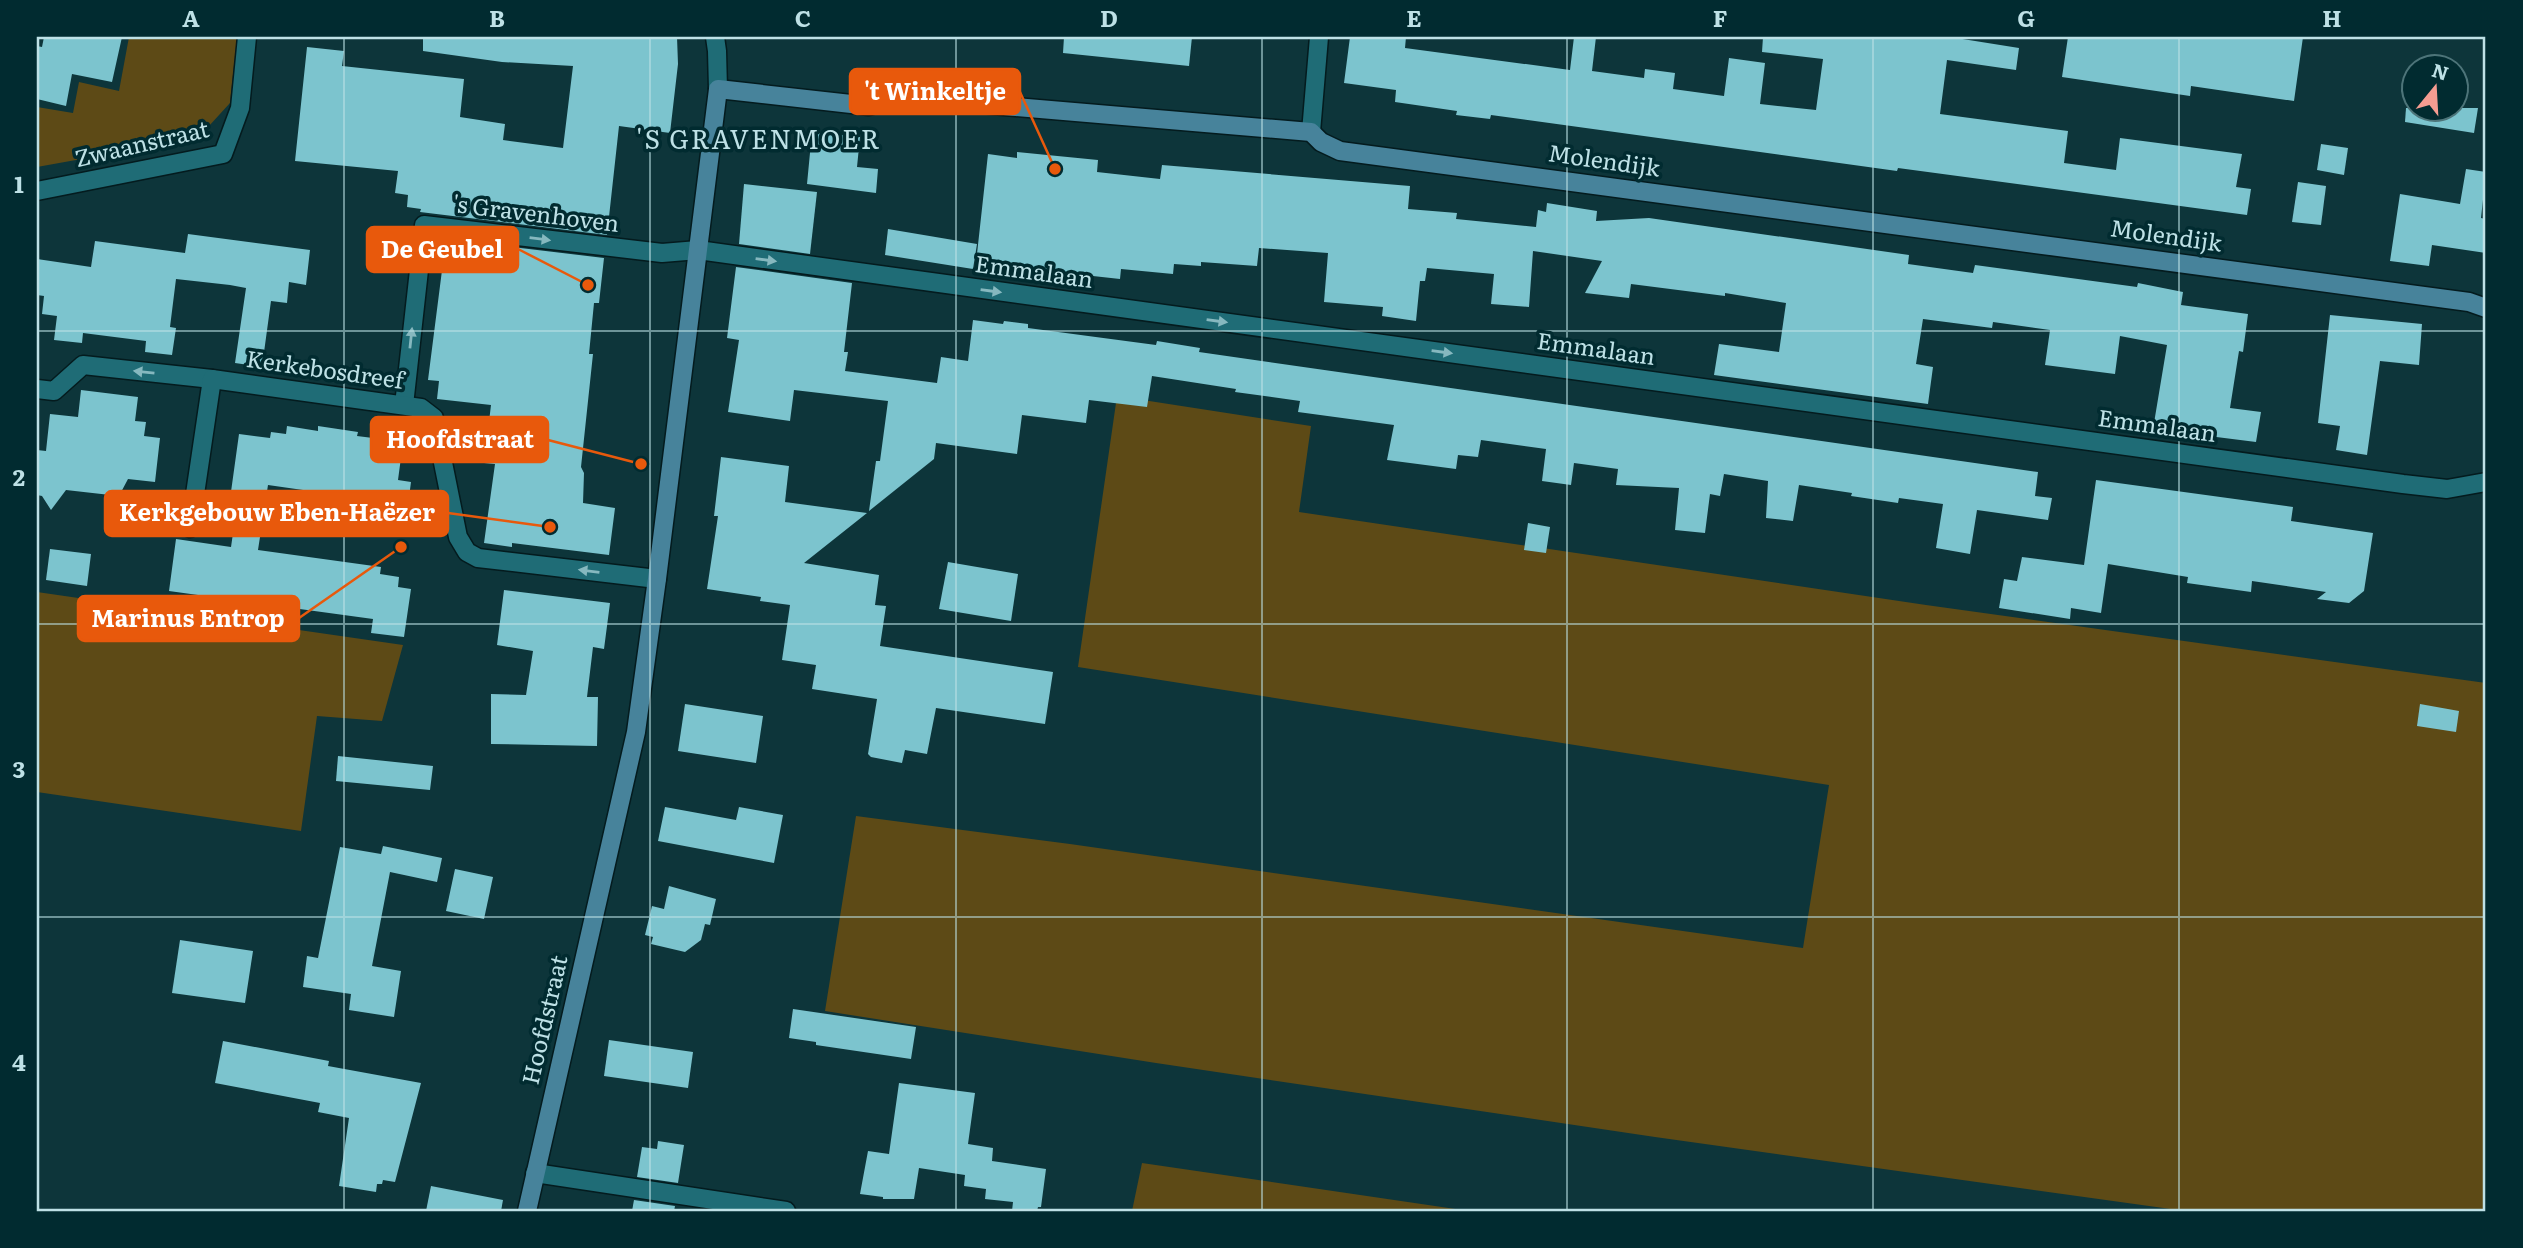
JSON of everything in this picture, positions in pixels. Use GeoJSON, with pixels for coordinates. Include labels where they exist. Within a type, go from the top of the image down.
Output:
{"type":"FeatureCollection","features":[{"type":"Feature","properties":{"kind":"street","name":"Zwaanstraat"},"geometry":{"type":"LineString","coordinates":[[37,191],[223,154],[240,108],[247,37]]}},
{"type":"Feature","properties":{"kind":"street"},"geometry":{"type":"LineString","coordinates":[[715,37],[718,89]]}},
{"type":"Feature","properties":{"kind":"street"},"geometry":{"type":"LineString","coordinates":[[1311,132],[1319,37]]}},
{"type":"Feature","properties":{"kind":"street","name":"Molendijk"},"geometry":{"type":"LineString","coordinates":[[718,89],[869,106],[899,97],[1311,132],[1321,142],[1340,151],[2469,302],[2486,308]]}},
{"type":"Feature","properties":{"kind":"street","name":"Hoofdstraat"},"geometry":{"type":"LineString","coordinates":[[527,1211],[636,732],[718,89]]}},
{"type":"Feature","properties":{"kind":"street","name":"'s Gravenhoven"},"geometry":{"type":"LineString","coordinates":[[404,405],[424,225],[662,253],[698,250]]}},
{"type":"Feature","properties":{"kind":"street","name":"Emmalaan"},"geometry":{"type":"LineString","coordinates":[[698,250],[2403,484],[2447,488],[2486,482]]}},
{"type":"Feature","properties":{"kind":"street","name":"Kerkebosdreef"},"geometry":{"type":"LineString","coordinates":[[37,389],[54,391],[83,365],[212,379],[421,408],[434,418],[458,537],[467,552],[478,558],[657,579]]}},
{"type":"Feature","properties":{"kind":"street","name":"Kerkebosdreef"},"geometry":{"type":"LineString","coordinates":[[190,528],[212,379]]}},
{"type":"Feature","properties":{"kind":"street"},"geometry":{"type":"LineString","coordinates":[[535,1174],[786,1211]]}},
{"type":"Feature","properties":{"kind":"shaded area"},"geometry":{"type":"Polygon","coordinates":[[[129,37],[237,37],[230,103],[198,138],[37,167],[37,107],[73,113],[79,82],[119,91],[129,37]]]}},
{"type":"Feature","properties":{"kind":"shaded area"},"geometry":{"type":"Polygon","coordinates":[[[1117,396],[1311,426],[1299,512],[1926,605],[2486,683],[2486,1211],[2185,1211],[1655,1137],[825,1011],[856,816],[1803,948],[1829,785],[1078,667],[1117,396]]]}},
{"type":"Feature","properties":{"kind":"shaded area"},"geometry":{"type":"Polygon","coordinates":[[[37,592],[403,645],[382,721],[317,716],[301,831],[37,792],[37,592]]]}},
{"type":"Feature","properties":{"kind":"shaded area"},"geometry":{"type":"Polygon","coordinates":[[[1142,1163],[1469,1211],[1132,1211],[1142,1163]]]}},
{"type":"Feature","properties":{"kind":"building"},"geometry":{"type":"Polygon","coordinates":[[[44,37],[122,37],[112,82],[72,74],[66,106],[37,99],[37,46],[42,47],[44,37]]]}},
{"type":"Feature","properties":{"kind":"building"},"geometry":{"type":"Polygon","coordinates":[[[423,37],[677,37],[678,64],[670,133],[619,126],[607,235],[420,212],[421,209],[407,207],[408,195],[395,193],[398,171],[295,161],[307,47],[344,51],[342,66],[464,79],[460,117],[505,124],[503,140],[563,148],[573,66],[502,62],[423,51],[423,37]]]}},
{"type":"Feature","properties":{"kind":"building"},"geometry":{"type":"Polygon","coordinates":[[[1064,37],[1192,37],[1189,66],[1063,53],[1064,37]]]}},
{"type":"Feature","properties":{"kind":"building"},"geometry":{"type":"Polygon","coordinates":[[[1350,37],[1406,37],[1405,48],[1570,70],[1574,37],[1596,37],[1592,71],[1644,78],[1645,69],[1675,73],[1673,89],[1724,96],[1729,58],[1765,63],[1760,104],[1816,110],[1823,59],[1762,52],[1763,37],[1950,37],[2019,48],[2016,70],[1947,60],[1940,114],[2068,131],[2064,163],[2116,170],[2120,138],[2242,154],[2236,187],[2251,189],[2247,215],[1898,168],[1897,171],[1491,115],[1490,119],[1456,115],[1457,111],[1395,102],[1396,90],[1344,83],[1350,37]]]}},
{"type":"Feature","properties":{"kind":"building"},"geometry":{"type":"Polygon","coordinates":[[[2068,37],[2303,37],[2294,101],[2191,86],[2190,96],[2062,77],[2068,37]]]}},
{"type":"Feature","properties":{"kind":"building"},"geometry":{"type":"Polygon","coordinates":[[[2470,108],[2478,108],[2474,133],[2405,122],[2470,122],[2470,108]]]}},
{"type":"Feature","properties":{"kind":"building"},"geometry":{"type":"Polygon","coordinates":[[[812,132],[860,137],[857,167],[878,169],[876,193],[807,184],[812,132]]]}},
{"type":"Feature","properties":{"kind":"building"},"geometry":{"type":"Polygon","coordinates":[[[2321,144],[2348,148],[2344,175],[2317,170],[2321,144]]]}},
{"type":"Feature","properties":{"kind":"building"},"geometry":{"type":"Polygon","coordinates":[[[1017,152],[1098,160],[1097,172],[1160,179],[1162,165],[1410,186],[1408,209],[1457,213],[1456,219],[1536,227],[1538,210],[1546,212],[1547,203],[1597,211],[1596,221],[1649,218],[1909,255],[1908,264],[1973,273],[1975,265],[2137,287],[2138,283],[2183,292],[2181,305],[2248,314],[2243,352],[2239,351],[2230,408],[2261,412],[2256,442],[2153,429],[2167,345],[2120,336],[2115,374],[2045,365],[2050,330],[1993,322],[1992,328],[1923,319],[1916,364],[1933,367],[1928,404],[1714,375],[1719,344],[1779,352],[1786,303],[1725,293],[1725,296],[1631,284],[1629,298],[1585,293],[1602,261],[1533,251],[1529,307],[1491,304],[1494,274],[1427,268],[1425,281],[1420,281],[1416,321],[1382,316],[1383,307],[1324,302],[1328,253],[1259,248],[1257,266],[1201,262],[1201,266],[1174,264],[1173,274],[1121,269],[1120,279],[976,263],[988,154],[1017,158],[1017,152]]]}},
{"type":"Feature","properties":{"kind":"building"},"geometry":{"type":"Polygon","coordinates":[[[2466,169],[2486,172],[2481,218],[2486,219],[2486,253],[2432,245],[2429,266],[2390,261],[2400,194],[2460,204],[2466,169]]]}},
{"type":"Feature","properties":{"kind":"building"},"geometry":{"type":"Polygon","coordinates":[[[2298,182],[2326,186],[2321,225],[2292,222],[2298,182]]]}},
{"type":"Feature","properties":{"kind":"building"},"geometry":{"type":"Polygon","coordinates":[[[744,184],[817,192],[810,254],[739,244],[744,184]]]}},
{"type":"Feature","properties":{"kind":"building"},"geometry":{"type":"Polygon","coordinates":[[[888,229],[977,244],[973,269],[885,255],[888,229]]]}},
{"type":"Feature","properties":{"kind":"building"},"geometry":{"type":"Polygon","coordinates":[[[188,234],[310,250],[306,285],[289,282],[287,303],[271,301],[262,367],[235,363],[246,288],[230,285],[176,279],[170,327],[176,328],[172,355],[145,352],[146,341],[83,333],[82,343],[54,340],[57,316],[42,314],[44,296],[37,295],[37,259],[91,267],[95,241],[185,253],[188,234]]]}},
{"type":"Feature","properties":{"kind":"building"},"geometry":{"type":"Polygon","coordinates":[[[446,239],[604,258],[599,303],[594,303],[589,354],[593,354],[581,467],[584,473],[583,503],[615,508],[609,555],[512,543],[512,547],[484,543],[495,464],[484,463],[491,405],[437,399],[439,381],[428,380],[446,239]]]}},
{"type":"Feature","properties":{"kind":"building"},"geometry":{"type":"Polygon","coordinates":[[[736,267],[852,283],[844,352],[848,352],[845,371],[937,383],[941,357],[968,361],[973,320],[1003,324],[1004,321],[1028,324],[1028,328],[1156,345],[1157,341],[1200,348],[1199,352],[2038,472],[2035,496],[2052,498],[2048,520],[1977,510],[1970,554],[1936,548],[1943,504],[1899,498],[1898,503],[1799,485],[1793,521],[1766,518],[1768,481],[1724,474],[1720,496],[1710,494],[1705,533],[1675,530],[1679,488],[1616,485],[1618,469],[1574,463],[1571,485],[1542,481],[1546,449],[1481,440],[1478,457],[1458,455],[1456,469],[1387,460],[1394,425],[1298,412],[1300,401],[1152,376],[1147,407],[1089,400],[1086,423],[1022,415],[1017,454],[936,443],[934,459],[869,511],[876,461],[880,461],[888,401],[794,390],[790,421],[728,412],[739,340],[727,338],[736,267]]]}},
{"type":"Feature","properties":{"kind":"building"},"geometry":{"type":"Polygon","coordinates":[[[2330,315],[2422,324],[2419,365],[2380,361],[2367,455],[2336,450],[2340,426],[2318,423],[2330,315]]]}},
{"type":"Feature","properties":{"kind":"building"},"geometry":{"type":"Polygon","coordinates":[[[81,390],[138,397],[135,421],[146,422],[144,436],[160,438],[155,482],[128,479],[119,496],[66,490],[51,510],[42,496],[37,495],[37,450],[46,451],[50,414],[78,417],[81,390]]]}},
{"type":"Feature","properties":{"kind":"building"},"geometry":{"type":"Polygon","coordinates":[[[287,426],[318,431],[318,426],[358,432],[357,436],[389,440],[387,448],[402,450],[398,480],[411,482],[408,505],[268,485],[258,550],[381,567],[380,574],[399,577],[398,587],[411,589],[404,637],[371,633],[373,619],[169,591],[176,539],[231,547],[238,499],[230,499],[239,434],[270,438],[271,432],[286,434],[287,426]]]}},
{"type":"Feature","properties":{"kind":"building"},"geometry":{"type":"Polygon","coordinates":[[[721,457],[789,466],[785,502],[867,513],[804,563],[879,575],[875,605],[886,606],[880,646],[1053,672],[1045,724],[936,708],[927,754],[905,750],[902,763],[871,757],[868,754],[877,699],[812,689],[816,665],[782,660],[790,605],[760,601],[761,597],[707,589],[718,516],[714,516],[721,457]]]}},
{"type":"Feature","properties":{"kind":"building"},"geometry":{"type":"Polygon","coordinates":[[[2096,480],[2293,507],[2291,521],[2373,533],[2364,591],[2349,603],[2317,599],[2326,592],[2252,581],[2251,592],[2187,583],[2188,577],[2108,564],[2101,613],[2071,608],[2070,619],[1999,608],[2004,579],[2017,581],[2022,557],[2084,565],[2096,480]]]}},
{"type":"Feature","properties":{"kind":"building"},"geometry":{"type":"Polygon","coordinates":[[[1528,523],[1550,527],[1546,553],[1524,550],[1528,523]]]}},
{"type":"Feature","properties":{"kind":"building"},"geometry":{"type":"Polygon","coordinates":[[[50,549],[91,554],[87,586],[46,580],[50,549]]]}},
{"type":"Feature","properties":{"kind":"building"},"geometry":{"type":"Polygon","coordinates":[[[948,562],[1018,574],[1011,621],[939,609],[948,562]]]}},
{"type":"Feature","properties":{"kind":"building"},"geometry":{"type":"Polygon","coordinates":[[[504,590],[610,603],[604,649],[593,647],[587,697],[598,697],[597,746],[491,744],[491,694],[526,695],[533,651],[497,645],[504,590]]]}},
{"type":"Feature","properties":{"kind":"building"},"geometry":{"type":"Polygon","coordinates":[[[685,704],[763,716],[756,763],[678,751],[685,704]]]}},
{"type":"Feature","properties":{"kind":"building"},"geometry":{"type":"Polygon","coordinates":[[[2420,704],[2459,711],[2456,732],[2417,726],[2420,704]]]}},
{"type":"Feature","properties":{"kind":"building"},"geometry":{"type":"Polygon","coordinates":[[[338,756],[433,766],[430,790],[336,781],[338,756]]]}},
{"type":"Feature","properties":{"kind":"building"},"geometry":{"type":"Polygon","coordinates":[[[665,807],[736,820],[739,807],[783,815],[774,863],[658,841],[665,807]]]}},
{"type":"Feature","properties":{"kind":"building"},"geometry":{"type":"Polygon","coordinates":[[[383,846],[442,858],[437,882],[390,872],[372,966],[401,971],[394,1017],[349,1010],[351,994],[303,987],[307,956],[318,958],[340,847],[381,854],[383,846]]]}},
{"type":"Feature","properties":{"kind":"building"},"geometry":{"type":"Polygon","coordinates":[[[455,869],[493,877],[484,919],[446,911],[455,869]]]}},
{"type":"Feature","properties":{"kind":"building"},"geometry":{"type":"Polygon","coordinates":[[[669,886],[716,899],[710,925],[705,924],[701,940],[685,952],[651,944],[653,937],[645,935],[652,906],[664,909],[669,886]]]}},
{"type":"Feature","properties":{"kind":"building"},"geometry":{"type":"Polygon","coordinates":[[[180,940],[253,951],[245,1003],[172,993],[180,940]]]}},
{"type":"Feature","properties":{"kind":"building"},"geometry":{"type":"Polygon","coordinates":[[[793,1009],[916,1027],[911,1059],[816,1045],[816,1042],[789,1038],[793,1009]]]}},
{"type":"Feature","properties":{"kind":"building"},"geometry":{"type":"Polygon","coordinates":[[[609,1040],[693,1052],[688,1088],[604,1076],[609,1040]]]}},
{"type":"Feature","properties":{"kind":"building"},"geometry":{"type":"Polygon","coordinates":[[[223,1041],[329,1061],[328,1066],[421,1083],[395,1182],[383,1180],[382,1184],[377,1184],[376,1192],[339,1186],[349,1118],[318,1112],[320,1103],[215,1083],[223,1041]]]}},
{"type":"Feature","properties":{"kind":"building"},"geometry":{"type":"Polygon","coordinates":[[[899,1083],[975,1093],[968,1144],[993,1148],[992,1161],[1046,1169],[1041,1207],[1038,1207],[1037,1211],[1012,1211],[1013,1202],[985,1199],[986,1189],[964,1186],[965,1175],[919,1168],[914,1199],[883,1199],[860,1194],[868,1151],[889,1154],[899,1083]]]}},
{"type":"Feature","properties":{"kind":"building"},"geometry":{"type":"Polygon","coordinates":[[[658,1141],[684,1145],[678,1183],[637,1177],[642,1147],[657,1149],[658,1141]]]}},
{"type":"Feature","properties":{"kind":"building"},"geometry":{"type":"Polygon","coordinates":[[[431,1186],[503,1200],[501,1211],[426,1211],[431,1186]]]}},
{"type":"Feature","properties":{"kind":"building"},"geometry":{"type":"Polygon","coordinates":[[[634,1200],[675,1206],[674,1211],[632,1211],[634,1200]]]}},
{"type":"Feature","properties":{"kind":"place","name":"'t Winkeltje"},"geometry":{"type":"Point","coordinates":[1055,169]}},
{"type":"Feature","properties":{"kind":"place","name":"De Geubel"},"geometry":{"type":"Point","coordinates":[588,285]}},
{"type":"Feature","properties":{"kind":"place","name":"Hoofdstraat"},"geometry":{"type":"Point","coordinates":[641,464]}},
{"type":"Feature","properties":{"kind":"place","name":"Kerkgebouw Eben-Haëzer"},"geometry":{"type":"Point","coordinates":[550,527]}},
{"type":"Feature","properties":{"kind":"place","name":"Marinus Entrop"},"geometry":{"type":"Point","coordinates":[401,547]}},
{"type":"Feature","properties":{"kind":"district","name":"'S GRAVENMOER"},"geometry":{"type":"Point","coordinates":[759,140]}}]}
